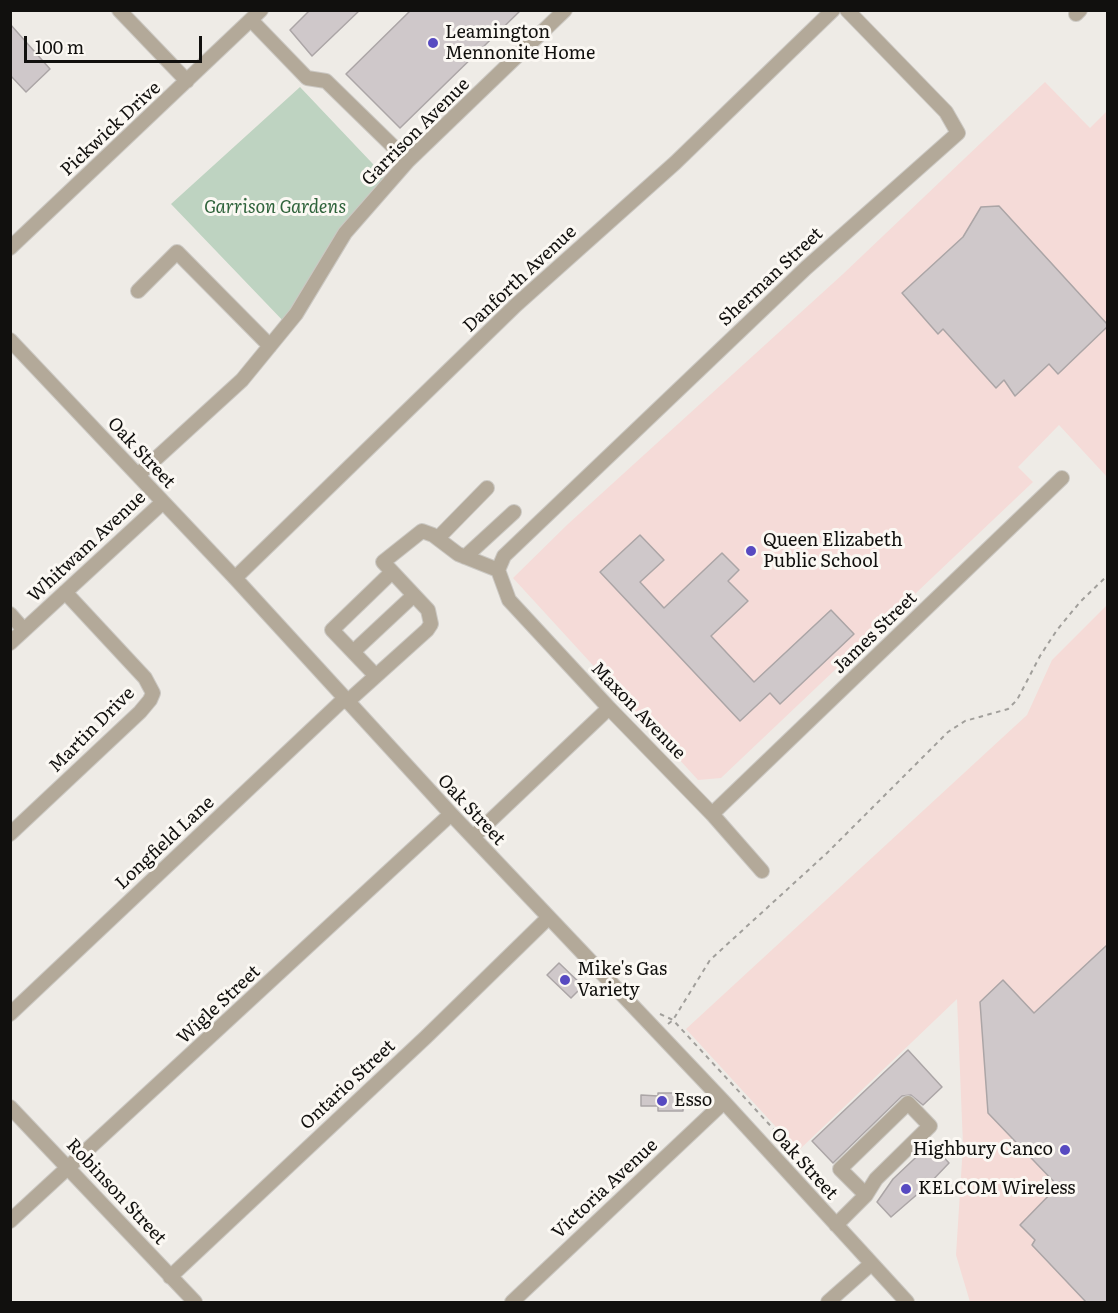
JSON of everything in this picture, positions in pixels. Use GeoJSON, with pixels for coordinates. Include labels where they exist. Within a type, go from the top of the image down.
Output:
{"type":"FeatureCollection","features":[{"type":"Feature","properties":{"kind":"street"},"geometry":{"type":"LineString","coordinates":[[119,10],[187,81]]}},
{"type":"Feature","properties":{"kind":"street","name":"Pickwick Drive"},"geometry":{"type":"LineString","coordinates":[[10,248],[261,10]]}},
{"type":"Feature","properties":{"kind":"street","name":"Garrison Avenue"},"geometry":{"type":"LineString","coordinates":[[138,475],[242,380],[296,314],[345,233],[408,161],[566,10]]}},
{"type":"Feature","properties":{"kind":"street","name":"Danforth Avenue"},"geometry":{"type":"LineString","coordinates":[[235,578],[516,305],[675,163],[833,10]]}},
{"type":"Feature","properties":{"kind":"street","name":"Sherman Street"},"geometry":{"type":"LineString","coordinates":[[498,570],[504,556],[575,487],[806,268],[958,133],[946,112],[847,10]]}},
{"type":"Feature","properties":{"kind":"street"},"geometry":{"type":"LineString","coordinates":[[251,20],[307,78],[326,81],[408,161]]}},
{"type":"Feature","properties":{"kind":"street"},"geometry":{"type":"LineString","coordinates":[[138,291],[177,252],[270,346]]}},
{"type":"Feature","properties":{"kind":"street","name":"Oak Street"},"geometry":{"type":"LineString","coordinates":[[10,340],[235,578],[548,918],[724,1102],[907,1302]]}},
{"type":"Feature","properties":{"kind":"street","name":"James Street"},"geometry":{"type":"LineString","coordinates":[[712,814],[1062,478]]}},
{"type":"Feature","properties":{"kind":"street"},"geometry":{"type":"LineString","coordinates":[[438,538],[487,488]]}},
{"type":"Feature","properties":{"kind":"street","name":"Whitwam Avenue"},"geometry":{"type":"LineString","coordinates":[[10,643],[163,502]]}},
{"type":"Feature","properties":{"kind":"street"},"geometry":{"type":"LineString","coordinates":[[465,557],[514,512]]}},
{"type":"Feature","properties":{"kind":"street"},"geometry":{"type":"LineString","coordinates":[[354,651],[414,595],[383,562],[422,531],[438,538],[458,554],[498,570]]}},
{"type":"Feature","properties":{"kind":"street","name":"Maxon Avenue"},"geometry":{"type":"LineString","coordinates":[[498,570],[509,600],[712,814],[762,871]]}},
{"type":"Feature","properties":{"kind":"street"},"geometry":{"type":"LineString","coordinates":[[376,676],[332,630],[392,572]]}},
{"type":"Feature","properties":{"kind":"street","name":"Martin Drive"},"geometry":{"type":"LineString","coordinates":[[10,834],[146,706],[153,693],[145,678],[65,592]]}},
{"type":"Feature","properties":{"kind":"street","name":"Longfield Lane"},"geometry":{"type":"LineString","coordinates":[[10,1014],[346,700],[376,676],[431,624],[428,610],[414,595]]}},
{"type":"Feature","properties":{"kind":"street"},"geometry":{"type":"LineString","coordinates":[[10,614],[24,630]]}},
{"type":"Feature","properties":{"kind":"street"},"geometry":{"type":"LineString","coordinates":[[473,837],[609,708]]}},
{"type":"Feature","properties":{"kind":"street","name":"Wigle Street"},"geometry":{"type":"LineString","coordinates":[[10,1221],[451,814]]}},
{"type":"Feature","properties":{"kind":"street","name":"Ontario Street"},"geometry":{"type":"LineString","coordinates":[[170,1277],[426,1037],[548,918]]}},
{"type":"Feature","properties":{"kind":"street","name":"Victoria Avenue"},"geometry":{"type":"LineString","coordinates":[[512,1302],[528,1297],[724,1102]]}},
{"type":"Feature","properties":{"kind":"street"},"geometry":{"type":"LineString","coordinates":[[836,1226],[866,1195],[876,1179],[930,1126],[908,1103],[840,1169],[866,1195]]}},
{"type":"Feature","properties":{"kind":"street","name":"Robinson Street"},"geometry":{"type":"LineString","coordinates":[[10,1107],[195,1302]]}},
{"type":"Feature","properties":{"kind":"street"},"geometry":{"type":"LineString","coordinates":[[828,1302],[871,1263]]}},
{"type":"Feature","properties":{"kind":"path"},"geometry":{"type":"LineString","coordinates":[[657,1033],[673,1020],[710,960],[827,854],[948,732],[965,721],[1008,709],[1017,700],[1040,656],[1057,630],[1080,602],[1107,575]]}},
{"type":"Feature","properties":{"kind":"path"},"geometry":{"type":"LineString","coordinates":[[673,1020],[779,1136],[775,1159]]}},
{"type":"Feature","properties":{"kind":"shaded area","name":"Queen Elizabeth Public School"},"geometry":{"type":"Polygon","coordinates":[[[1045,82],[1090,128],[1107,111],[1107,477],[1059,425],[1018,467],[1033,482],[721,778],[698,780],[513,578],[568,524],[843,274],[1045,82]]]}},
{"type":"Feature","properties":{"kind":"shaded area","name":"Highbury Canco"},"geometry":{"type":"Polygon","coordinates":[[[1107,605],[1107,1302],[970,1302],[956,1255],[963,1145],[957,999],[798,1151],[686,1029],[1027,715],[1052,660],[1107,605]]]}},
{"type":"Feature","properties":{"kind":"green space","name":"Garrison Gardens"},"geometry":{"type":"Polygon","coordinates":[[[300,87],[390,182],[345,233],[287,325],[171,204],[300,87]]]}},
{"type":"Feature","properties":{"kind":"building"},"geometry":{"type":"Polygon","coordinates":[[[310,10],[360,10],[312,56],[290,30],[310,10]]]}},
{"type":"Feature","properties":{"kind":"building","name":"Leamington Mennonite Home"},"geometry":{"type":"Polygon","coordinates":[[[411,10],[521,10],[400,128],[346,74],[411,10]]]}},
{"type":"Feature","properties":{"kind":"building"},"geometry":{"type":"Polygon","coordinates":[[[10,24],[50,69],[26,92],[10,75],[10,24]]]}},
{"type":"Feature","properties":{"kind":"building"},"geometry":{"type":"Polygon","coordinates":[[[999,206],[1107,324],[1107,327],[1058,374],[1049,364],[1015,396],[1004,380],[996,388],[943,329],[938,334],[902,293],[963,237],[981,207],[999,206]]]}},
{"type":"Feature","properties":{"kind":"building"},"geometry":{"type":"Polygon","coordinates":[[[640,535],[664,560],[640,582],[664,608],[722,553],[739,570],[728,581],[748,601],[711,636],[754,682],[831,610],[854,634],[780,704],[770,693],[740,721],[600,572],[640,535]]]}},
{"type":"Feature","properties":{"kind":"building","name":"Highbury Canco"},"geometry":{"type":"Polygon","coordinates":[[[1107,945],[1107,1302],[1086,1302],[1032,1245],[1035,1240],[1020,1225],[1058,1186],[988,1113],[980,1002],[1003,980],[1034,1013],[1107,945]]]}},
{"type":"Feature","properties":{"kind":"building","name":"Mike's Gas Variety"},"geometry":{"type":"Polygon","coordinates":[[[559,963],[583,986],[571,998],[547,975],[559,963]]]}},
{"type":"Feature","properties":{"kind":"building"},"geometry":{"type":"Polygon","coordinates":[[[908,1050],[942,1087],[923,1105],[911,1095],[902,1096],[833,1163],[812,1141],[908,1050]]]}},
{"type":"Feature","properties":{"kind":"building","name":"Esso"},"geometry":{"type":"Polygon","coordinates":[[[658,1093],[683,1093],[683,1111],[658,1111],[658,1106],[641,1106],[641,1095],[658,1096],[658,1093]]]}},
{"type":"Feature","properties":{"kind":"building","name":"KELCOM Wireless"},"geometry":{"type":"Polygon","coordinates":[[[931,1143],[949,1163],[891,1217],[877,1202],[893,1179],[931,1143]]]}},
{"type":"Feature","properties":{"kind":"place","name":"Leamington Mennonite Home"},"geometry":{"type":"Point","coordinates":[433,43]}},
{"type":"Feature","properties":{"kind":"place","name":"Queen Elizabeth Public School"},"geometry":{"type":"Point","coordinates":[751,551]}},
{"type":"Feature","properties":{"kind":"place","name":"Mike's Gas Variety"},"geometry":{"type":"Point","coordinates":[565,980]}},
{"type":"Feature","properties":{"kind":"place","name":"Esso"},"geometry":{"type":"Point","coordinates":[662,1101]}},
{"type":"Feature","properties":{"kind":"place","name":"Highbury Canco"},"geometry":{"type":"Point","coordinates":[1065,1150]}},
{"type":"Feature","properties":{"kind":"place","name":"KELCOM Wireless"},"geometry":{"type":"Point","coordinates":[906,1189]}}]}
